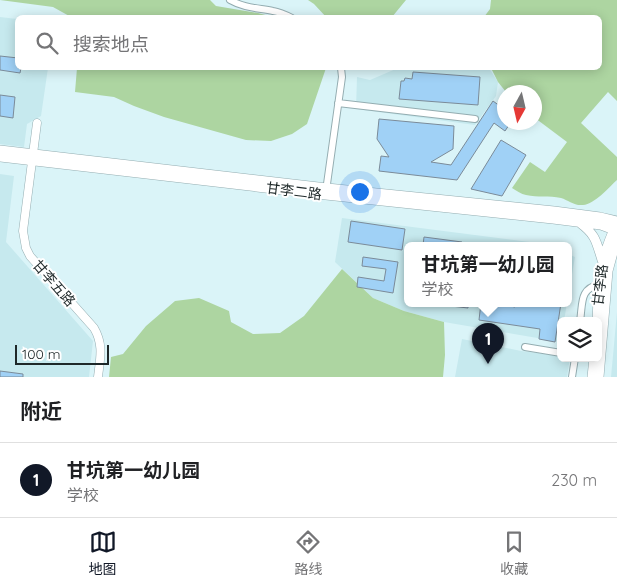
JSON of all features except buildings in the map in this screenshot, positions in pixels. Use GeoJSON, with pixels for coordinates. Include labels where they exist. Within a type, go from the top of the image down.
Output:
{"type":"FeatureCollection","features":[{"type":"Feature","properties":{"kind":"main road","name":"甘李二路"},"geometry":{"type":"LineString","coordinates":[[0,150],[33,157]]}},
{"type":"Feature","properties":{"kind":"main road","name":"甘李二路"},"geometry":{"type":"LineString","coordinates":[[0,156],[33,157],[326,191],[616,228]]}},
{"type":"Feature","properties":{"kind":"main road","name":"甘李二路"},"geometry":{"type":"LineString","coordinates":[[326,191],[554,211],[600,217],[616,228]]}},
{"type":"Feature","properties":{"kind":"main road"},"geometry":{"type":"LineString","coordinates":[[577,222],[588,229],[596,239],[602,262]]}},
{"type":"Feature","properties":{"kind":"main road","name":"甘李路"},"geometry":{"type":"LineString","coordinates":[[597,317],[602,262],[616,228]]}},
{"type":"Feature","properties":{"kind":"main road","name":"甘李路"},"geometry":{"type":"LineString","coordinates":[[599,377],[608,270],[616,228]]}},
{"type":"Feature","properties":{"kind":"main road"},"geometry":{"type":"LineString","coordinates":[[592,377],[594,362]]}},
{"type":"Feature","properties":{"kind":"street"},"geometry":{"type":"LineString","coordinates":[[230,0],[238,5],[275,11],[285,15]]}},
{"type":"Feature","properties":{"kind":"street"},"geometry":{"type":"LineString","coordinates":[[326,191],[342,77],[341,70]]}},
{"type":"Feature","properties":{"kind":"street"},"geometry":{"type":"LineString","coordinates":[[338,103],[475,119]]}},
{"type":"Feature","properties":{"kind":"street","name":"甘李五路"},"geometry":{"type":"LineString","coordinates":[[38,123],[23,231],[26,248],[30,256],[94,328],[98,335],[101,353],[98,377]]}},
{"type":"Feature","properties":{"kind":"street"},"geometry":{"type":"LineString","coordinates":[[581,317],[584,295],[587,289],[593,285],[600,284]]}},
{"type":"Feature","properties":{"kind":"street"},"geometry":{"type":"LineString","coordinates":[[525,347],[557,352]]}},
{"type":"Feature","properties":{"kind":"street"},"geometry":{"type":"LineString","coordinates":[[572,377],[574,362]]}},
{"type":"Feature","properties":{"kind":"shaded area"},"geometry":{"type":"Polygon","coordinates":[[[0,17],[15,19],[15,70],[48,70],[41,116],[27,124],[24,147],[0,144],[0,17]]]}},
{"type":"Feature","properties":{"kind":"shaded area"},"geometry":{"type":"Polygon","coordinates":[[[393,70],[490,70],[498,82],[496,96],[475,125],[356,109],[357,77],[370,80],[393,70]]]}},
{"type":"Feature","properties":{"kind":"shaded area"},"geometry":{"type":"Polygon","coordinates":[[[0,174],[14,176],[6,242],[93,341],[89,377],[0,377],[0,174]]]}},
{"type":"Feature","properties":{"kind":"shaded area"},"geometry":{"type":"Polygon","coordinates":[[[342,218],[529,242],[404,242],[404,307],[566,307],[565,317],[557,317],[557,341],[444,322],[404,311],[373,298],[335,262],[342,218]]]}},
{"type":"Feature","properties":{"kind":"shaded area"},"geometry":{"type":"Polygon","coordinates":[[[572,256],[575,257],[572,275],[572,256]]]}},
{"type":"Feature","properties":{"kind":"shaded area"},"geometry":{"type":"Polygon","coordinates":[[[617,312],[617,377],[611,377],[617,312]]]}},
{"type":"Feature","properties":{"kind":"shaded area"},"geometry":{"type":"Polygon","coordinates":[[[462,339],[521,351],[557,356],[557,362],[569,362],[567,377],[455,377],[462,339]]]}},
{"type":"Feature","properties":{"kind":"green space"},"geometry":{"type":"Polygon","coordinates":[[[0,0],[210,0],[216,6],[266,15],[67,15],[53,7],[0,0]]]}},
{"type":"Feature","properties":{"kind":"green space"},"geometry":{"type":"Polygon","coordinates":[[[308,0],[406,0],[394,15],[324,15],[308,0]]]}},
{"type":"Feature","properties":{"kind":"green space"},"geometry":{"type":"Polygon","coordinates":[[[491,0],[617,0],[617,101],[608,92],[581,123],[617,157],[617,180],[592,202],[577,205],[557,197],[524,195],[512,188],[530,162],[545,172],[567,142],[542,123],[542,85],[500,85],[492,70],[602,70],[602,15],[486,15],[490,9],[491,0]]]}},
{"type":"Feature","properties":{"kind":"green space"},"geometry":{"type":"Polygon","coordinates":[[[77,70],[325,70],[307,124],[292,134],[271,141],[246,140],[164,117],[114,97],[75,92],[77,70]]]}},
{"type":"Feature","properties":{"kind":"green space"},"geometry":{"type":"Polygon","coordinates":[[[342,269],[373,298],[404,311],[444,322],[445,355],[443,377],[109,377],[111,357],[123,354],[146,326],[175,301],[199,298],[229,311],[231,322],[253,334],[280,333],[304,316],[342,269]]]}},
{"type":"Feature","properties":{"kind":"place","name":"甘坑第一幼儿园"},"geometry":{"type":"Point","coordinates":[488,364]}}]}
